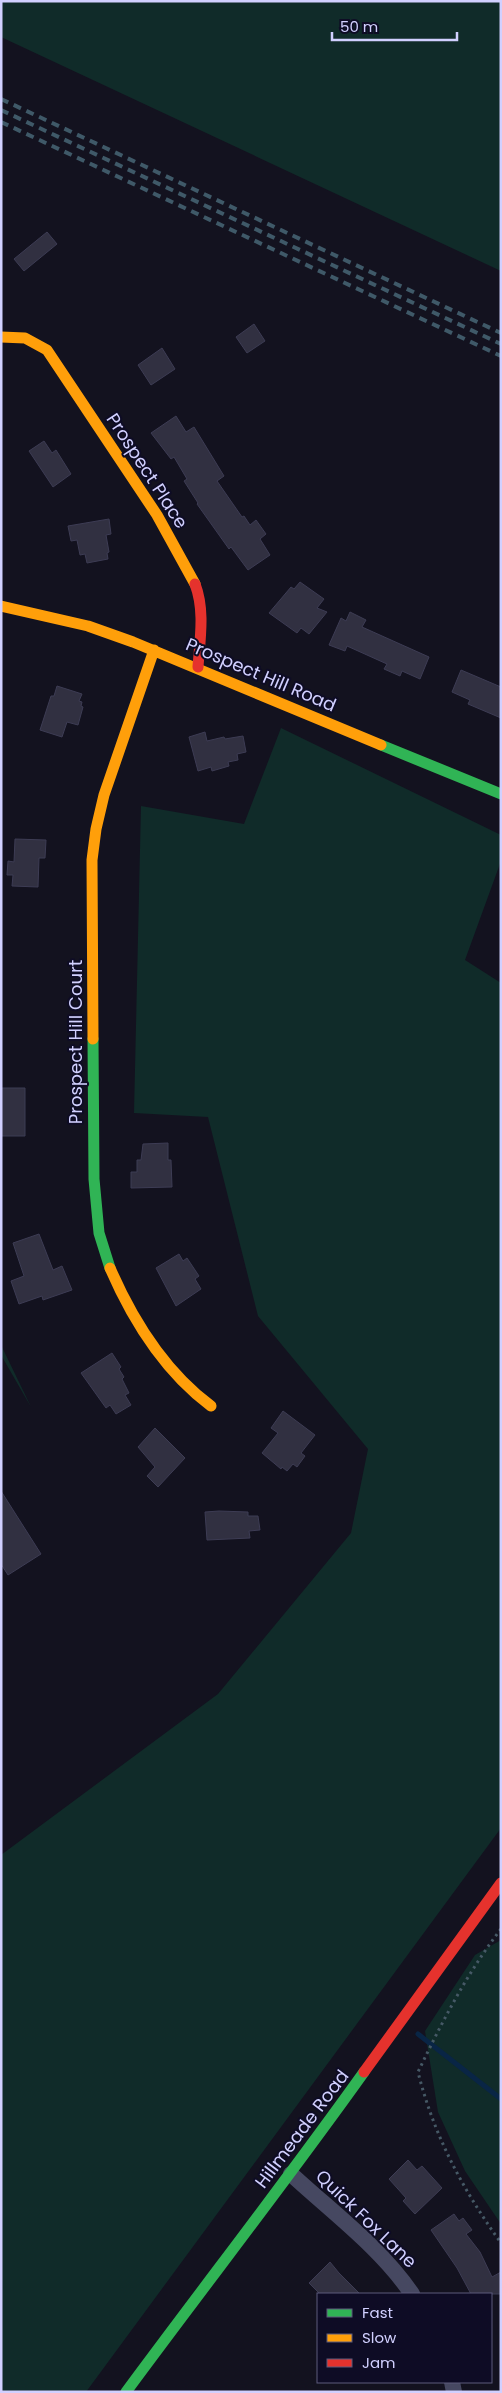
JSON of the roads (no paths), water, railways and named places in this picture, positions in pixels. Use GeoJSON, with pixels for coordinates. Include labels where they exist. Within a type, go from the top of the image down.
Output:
{"type":"FeatureCollection","features":[{"type":"Feature","properties":{"kind":"street","name":"Prospect Place"},"geometry":{"type":"LineString","coordinates":[[1,337],[11,335],[24,337],[37,342],[47,350],[157,515],[200,597],[202,618],[198,667]]}},
{"type":"Feature","properties":{"kind":"street","name":"Prospect Hill Road"},"geometry":{"type":"LineString","coordinates":[[1,606],[88,626],[154,650],[501,794]]}},
{"type":"Feature","properties":{"kind":"street","name":"Prospect Hill Court"},"geometry":{"type":"LineString","coordinates":[[154,650],[104,795],[96,829],[92,860],[94,1179],[99,1233],[105,1258],[128,1310],[161,1357],[188,1389],[211,1406]]}},
{"type":"Feature","properties":{"kind":"street","name":"Hillmeade Road"},"geometry":{"type":"LineString","coordinates":[[126,2392],[195,2298],[291,2174],[501,1883]]}},
{"type":"Feature","properties":{"kind":"street","name":"Quick Fox Lane"},"geometry":{"type":"LineString","coordinates":[[291,2174],[376,2252],[411,2293]]}},
{"type":"Feature","properties":{"kind":"waterway"},"geometry":{"type":"LineString","coordinates":[[418,2034],[501,2099]]}},
{"type":"Feature","properties":{"kind":"railway"},"geometry":{"type":"LineString","coordinates":[[1,99],[501,333]]}},
{"type":"Feature","properties":{"kind":"railway"},"geometry":{"type":"LineString","coordinates":[[1,110],[501,344]]}},
{"type":"Feature","properties":{"kind":"railway"},"geometry":{"type":"LineString","coordinates":[[1,122],[501,356]]}}]}
